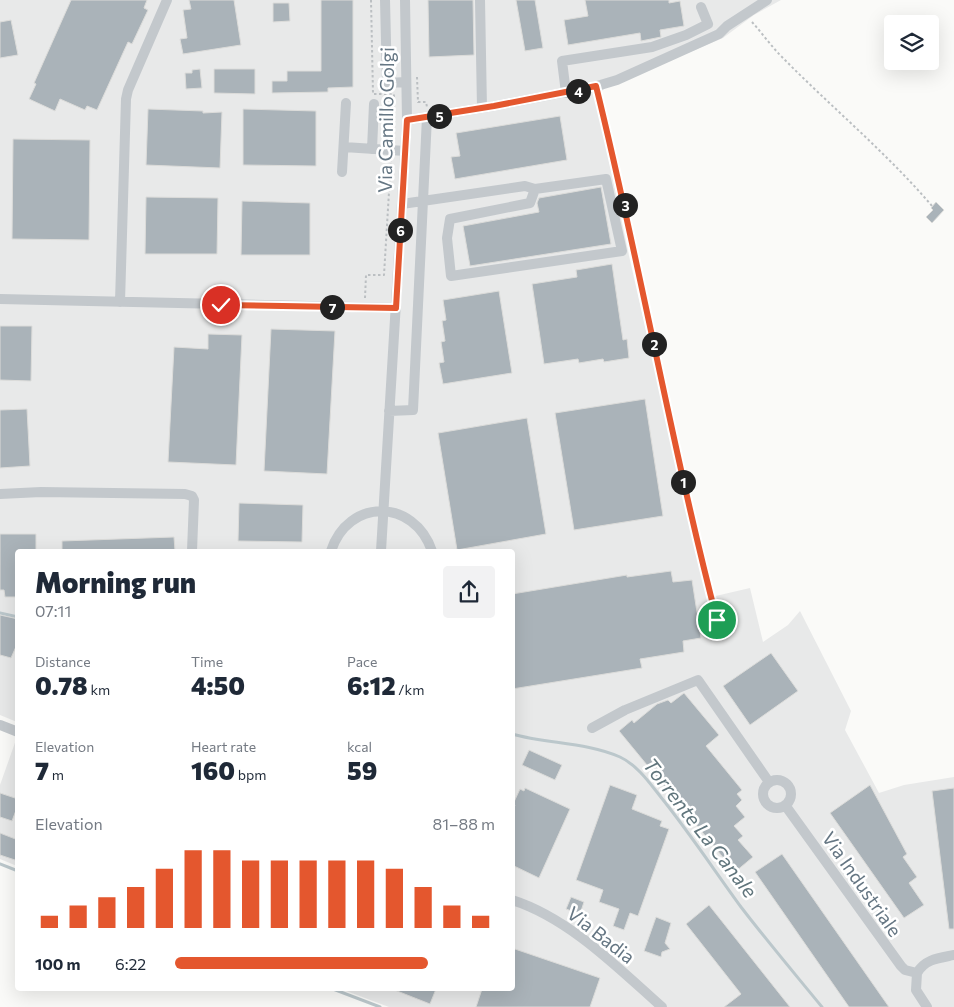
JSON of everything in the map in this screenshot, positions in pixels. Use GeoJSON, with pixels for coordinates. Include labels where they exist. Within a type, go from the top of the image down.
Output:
{"type":"FeatureCollection","features":[{"type":"Feature","properties":{"kind":"street"},"geometry":{"type":"LineString","coordinates":[[120,302],[126,99],[128,90],[168,0]]}},
{"type":"Feature","properties":{"kind":"street"},"geometry":{"type":"LineString","coordinates":[[385,0],[387,83],[406,82]]}},
{"type":"Feature","properties":{"kind":"street","name":"Via Camillo Golgi"},"geometry":{"type":"LineString","coordinates":[[381,549],[407,120],[405,0]]}},
{"type":"Feature","properties":{"kind":"street"},"geometry":{"type":"LineString","coordinates":[[480,0],[482,108]]}},
{"type":"Feature","properties":{"kind":"street"},"geometry":{"type":"LineString","coordinates":[[407,120],[566,93],[596,86],[625,76],[719,34],[727,26],[767,0]]}},
{"type":"Feature","properties":{"kind":"street"},"geometry":{"type":"LineString","coordinates":[[566,93],[562,61],[652,47],[686,35],[708,24],[701,7]]}},
{"type":"Feature","properties":{"kind":"street"},"geometry":{"type":"LineString","coordinates":[[342,172],[346,103]]}},
{"type":"Feature","properties":{"kind":"street"},"geometry":{"type":"LineString","coordinates":[[372,149],[374,104]]}},
{"type":"Feature","properties":{"kind":"street"},"geometry":{"type":"LineString","coordinates":[[389,411],[413,410],[428,117]]}},
{"type":"Feature","properties":{"kind":"street"},"geometry":{"type":"LineString","coordinates":[[344,147],[405,151]]}},
{"type":"Feature","properties":{"kind":"street"},"geometry":{"type":"LineString","coordinates":[[402,204],[525,186],[535,189],[606,179],[622,251],[451,276],[448,238],[450,219],[530,203],[535,189]]}},
{"type":"Feature","properties":{"kind":"street"},"geometry":{"type":"LineString","coordinates":[[0,299],[396,308]]}},
{"type":"Feature","properties":{"kind":"street"},"geometry":{"type":"LineString","coordinates":[[0,494],[41,492],[176,494],[192,496],[194,500],[192,549]]}},
{"type":"Feature","properties":{"kind":"street"},"geometry":{"type":"LineString","coordinates":[[332,549],[338,534],[350,521],[366,513],[384,511],[400,514],[414,523],[425,535],[431,549]]}},
{"type":"Feature","properties":{"kind":"street"},"geometry":{"type":"LineString","coordinates":[[592,728],[625,710],[698,680],[769,782]]}},
{"type":"Feature","properties":{"kind":"street"},"geometry":{"type":"LineString","coordinates":[[0,725],[15,731]]}},
{"type":"Feature","properties":{"kind":"street"},"geometry":{"type":"LineString","coordinates":[[782,780],[789,786],[791,794],[785,805],[775,808],[766,803],[763,789],[769,782],[782,780]]}},
{"type":"Feature","properties":{"kind":"street","name":"Via Industriale"},"geometry":{"type":"LineString","coordinates":[[785,805],[897,963],[905,970],[917,973]]}},
{"type":"Feature","properties":{"kind":"street","name":"Via Badia"},"geometry":{"type":"LineString","coordinates":[[515,901],[528,904],[579,935],[662,1007]]}},
{"type":"Feature","properties":{"kind":"street"},"geometry":{"type":"LineString","coordinates":[[927,1007],[916,990],[917,973],[928,961],[954,955]]}},
{"type":"Feature","properties":{"kind":"path"},"geometry":{"type":"LineString","coordinates":[[745,14],[780,55],[884,154],[932,206]]}},
{"type":"Feature","properties":{"kind":"path"},"geometry":{"type":"LineString","coordinates":[[596,86],[623,195],[691,516],[717,620]]}},
{"type":"Feature","properties":{"kind":"path"},"geometry":{"type":"LineString","coordinates":[[365,299],[366,275],[384,275],[387,222]]}},
{"type":"Feature","properties":{"kind":"shaded area"},"geometry":{"type":"Polygon","coordinates":[[[0,0],[781,0],[754,15],[723,38],[595,93],[629,256],[707,598],[750,588],[763,642],[788,625],[800,611],[851,711],[845,730],[879,793],[904,785],[954,777],[954,1007],[389,1007],[346,991],[515,991],[515,549],[15,549],[15,721],[0,715],[0,0]]]}},
{"type":"Feature","properties":{"kind":"shaded area"},"geometry":{"type":"Polygon","coordinates":[[[15,743],[15,865],[0,859],[0,785],[15,743]]]}},
{"type":"Feature","properties":{"kind":"building"},"geometry":{"type":"Polygon","coordinates":[[[71,0],[147,0],[144,8],[148,10],[132,44],[128,42],[97,110],[87,106],[85,110],[60,99],[55,111],[29,99],[36,84],[34,83],[71,0]]]}},
{"type":"Feature","properties":{"kind":"building"},"geometry":{"type":"Polygon","coordinates":[[[189,0],[234,0],[241,45],[183,54],[180,39],[187,38],[183,10],[191,9],[189,0]]]}},
{"type":"Feature","properties":{"kind":"building"},"geometry":{"type":"Polygon","coordinates":[[[321,0],[353,0],[353,87],[328,88],[328,92],[272,93],[272,81],[287,81],[287,71],[321,71],[321,0]]]}},
{"type":"Feature","properties":{"kind":"building"},"geometry":{"type":"Polygon","coordinates":[[[428,0],[473,0],[474,55],[429,57],[428,0]]]}},
{"type":"Feature","properties":{"kind":"building"},"geometry":{"type":"Polygon","coordinates":[[[516,0],[535,0],[543,48],[525,51],[516,0]]]}},
{"type":"Feature","properties":{"kind":"building"},"geometry":{"type":"Polygon","coordinates":[[[585,0],[669,0],[669,3],[680,1],[684,26],[660,30],[661,37],[641,41],[640,33],[568,45],[564,20],[588,16],[585,0]]]}},
{"type":"Feature","properties":{"kind":"building"},"geometry":{"type":"Polygon","coordinates":[[[273,3],[289,3],[290,21],[273,22],[273,3]]]}},
{"type":"Feature","properties":{"kind":"building"},"geometry":{"type":"Polygon","coordinates":[[[11,20],[18,55],[0,58],[0,22],[11,20]]]}},
{"type":"Feature","properties":{"kind":"building"},"geometry":{"type":"Polygon","coordinates":[[[200,69],[202,88],[186,89],[185,73],[192,73],[192,70],[200,69]]]}},
{"type":"Feature","properties":{"kind":"building"},"geometry":{"type":"Polygon","coordinates":[[[214,69],[255,69],[255,94],[214,93],[214,69]]]}},
{"type":"Feature","properties":{"kind":"building"},"geometry":{"type":"Polygon","coordinates":[[[148,109],[203,111],[203,113],[222,112],[220,168],[146,165],[148,109]]]}},
{"type":"Feature","properties":{"kind":"building"},"geometry":{"type":"Polygon","coordinates":[[[243,109],[316,111],[316,166],[243,165],[243,109]]]}},
{"type":"Feature","properties":{"kind":"building"},"geometry":{"type":"Polygon","coordinates":[[[560,116],[567,160],[455,179],[451,157],[460,156],[456,133],[560,116]]]}},
{"type":"Feature","properties":{"kind":"building"},"geometry":{"type":"Polygon","coordinates":[[[13,139],[90,140],[89,240],[12,239],[13,139]]]}},
{"type":"Feature","properties":{"kind":"building"},"geometry":{"type":"Polygon","coordinates":[[[601,187],[611,244],[470,266],[463,226],[539,212],[537,203],[539,198],[601,187]]]}},
{"type":"Feature","properties":{"kind":"building"},"geometry":{"type":"Polygon","coordinates":[[[146,197],[218,198],[217,254],[145,254],[146,197]]]}},
{"type":"Feature","properties":{"kind":"building"},"geometry":{"type":"Polygon","coordinates":[[[242,201],[310,203],[310,255],[241,255],[242,201]]]}},
{"type":"Feature","properties":{"kind":"building"},"geometry":{"type":"Polygon","coordinates":[[[936,202],[944,210],[932,223],[926,217],[933,210],[931,208],[936,202]]]}},
{"type":"Feature","properties":{"kind":"building"},"geometry":{"type":"Polygon","coordinates":[[[612,264],[623,340],[627,339],[629,358],[604,362],[603,359],[579,363],[578,359],[544,364],[532,284],[577,277],[576,270],[612,264]]]}},
{"type":"Feature","properties":{"kind":"building"},"geometry":{"type":"Polygon","coordinates":[[[499,291],[512,373],[443,384],[439,363],[444,362],[441,342],[445,341],[442,321],[446,320],[443,300],[499,291]]]}},
{"type":"Feature","properties":{"kind":"building"},"geometry":{"type":"Polygon","coordinates":[[[0,326],[32,326],[31,381],[0,380],[0,326]]]}},
{"type":"Feature","properties":{"kind":"building"},"geometry":{"type":"Polygon","coordinates":[[[271,329],[335,331],[327,474],[264,471],[271,329]]]}},
{"type":"Feature","properties":{"kind":"building"},"geometry":{"type":"Polygon","coordinates":[[[208,334],[242,335],[236,465],[168,462],[174,347],[208,349],[208,334]]]}},
{"type":"Feature","properties":{"kind":"building"},"geometry":{"type":"Polygon","coordinates":[[[645,399],[663,516],[574,530],[555,413],[645,399]]]}},
{"type":"Feature","properties":{"kind":"building"},"geometry":{"type":"Polygon","coordinates":[[[27,409],[30,466],[0,468],[0,410],[27,409]]]}},
{"type":"Feature","properties":{"kind":"building"},"geometry":{"type":"Polygon","coordinates":[[[527,418],[546,534],[457,549],[438,433],[527,418]]]}},
{"type":"Feature","properties":{"kind":"building"},"geometry":{"type":"Polygon","coordinates":[[[239,503],[303,505],[302,542],[238,541],[239,503]]]}},
{"type":"Feature","properties":{"kind":"building"},"geometry":{"type":"Polygon","coordinates":[[[0,534],[36,534],[36,549],[15,549],[15,597],[5,597],[4,590],[0,590],[0,534]]]}},
{"type":"Feature","properties":{"kind":"building"},"geometry":{"type":"Polygon","coordinates":[[[174,537],[175,549],[62,549],[62,541],[174,537]]]}},
{"type":"Feature","properties":{"kind":"building"},"geometry":{"type":"Polygon","coordinates":[[[671,571],[673,582],[692,580],[701,638],[683,641],[684,652],[640,659],[642,668],[515,689],[515,594],[627,575],[627,577],[671,571]]]}},
{"type":"Feature","properties":{"kind":"building"},"geometry":{"type":"Polygon","coordinates":[[[0,615],[15,618],[15,649],[11,658],[0,655],[0,615]]]}},
{"type":"Feature","properties":{"kind":"building"},"geometry":{"type":"Polygon","coordinates":[[[771,653],[798,691],[750,725],[723,686],[771,653]]]}},
{"type":"Feature","properties":{"kind":"building"},"geometry":{"type":"Polygon","coordinates":[[[684,693],[719,735],[706,746],[742,790],[737,794],[742,800],[736,806],[745,817],[734,826],[743,836],[738,840],[753,857],[735,872],[619,731],[632,720],[634,723],[657,704],[668,700],[671,703],[684,693]]]}},
{"type":"Feature","properties":{"kind":"building"},"geometry":{"type":"Polygon","coordinates":[[[529,750],[562,765],[555,780],[522,765],[529,750]]]}},
{"type":"Feature","properties":{"kind":"building"},"geometry":{"type":"Polygon","coordinates":[[[610,785],[637,795],[632,809],[662,821],[660,826],[669,829],[638,916],[630,913],[624,930],[613,926],[619,909],[599,902],[603,890],[576,880],[610,785]]]}},
{"type":"Feature","properties":{"kind":"building"},"geometry":{"type":"Polygon","coordinates":[[[870,785],[907,854],[903,857],[917,877],[909,883],[924,905],[904,918],[830,813],[870,785]]]}},
{"type":"Feature","properties":{"kind":"building"},"geometry":{"type":"Polygon","coordinates":[[[525,788],[570,809],[539,878],[515,866],[515,800],[520,789],[524,791],[525,788]]]}},
{"type":"Feature","properties":{"kind":"building"},"geometry":{"type":"Polygon","coordinates":[[[954,788],[954,929],[949,929],[932,791],[954,788]]]}},
{"type":"Feature","properties":{"kind":"building"},"geometry":{"type":"Polygon","coordinates":[[[0,793],[15,798],[15,813],[12,821],[0,817],[0,793]]]}},
{"type":"Feature","properties":{"kind":"building"},"geometry":{"type":"Polygon","coordinates":[[[0,833],[15,839],[15,860],[0,855],[0,833]]]}},
{"type":"Feature","properties":{"kind":"building"},"geometry":{"type":"Polygon","coordinates":[[[782,854],[889,1007],[849,1007],[755,872],[782,854]]]}},
{"type":"Feature","properties":{"kind":"building"},"geometry":{"type":"Polygon","coordinates":[[[571,897],[584,902],[580,914],[566,909],[571,897]]]}},
{"type":"Feature","properties":{"kind":"building"},"geometry":{"type":"Polygon","coordinates":[[[709,905],[790,1007],[724,1007],[741,994],[686,924],[709,905]]]}},
{"type":"Feature","properties":{"kind":"building"},"geometry":{"type":"Polygon","coordinates":[[[656,917],[671,923],[665,943],[670,949],[662,952],[661,957],[644,951],[656,917]]]}},
{"type":"Feature","properties":{"kind":"building"},"geometry":{"type":"Polygon","coordinates":[[[515,949],[600,978],[590,1007],[476,1007],[481,991],[515,991],[515,949]]]}},
{"type":"Feature","properties":{"kind":"building"},"geometry":{"type":"Polygon","coordinates":[[[397,991],[435,991],[430,1004],[397,991]]]}},
{"type":"Feature","properties":{"kind":"waterway","name":"Torrente La Canale"},"geometry":{"type":"LineString","coordinates":[[0,613],[15,616]]}},
{"type":"Feature","properties":{"kind":"waterway","name":"Torrente La Canale"},"geometry":{"type":"LineString","coordinates":[[515,735],[594,748],[620,757],[637,769],[652,785],[681,823],[751,920],[822,1007]]}},
{"type":"Feature","properties":{"kind":"waterway"},"geometry":{"type":"LineString","coordinates":[[0,864],[15,870]]}},
{"type":"Feature","properties":{"kind":"waterway"},"geometry":{"type":"LineString","coordinates":[[338,991],[380,1007]]}},
{"type":"Feature","properties":{"kind":"route"},"geometry":{"type":"LineString","coordinates":[[221,305],[396,308],[407,120],[494,106],[596,86],[623,195],[682,479],[717,620]]}}]}
